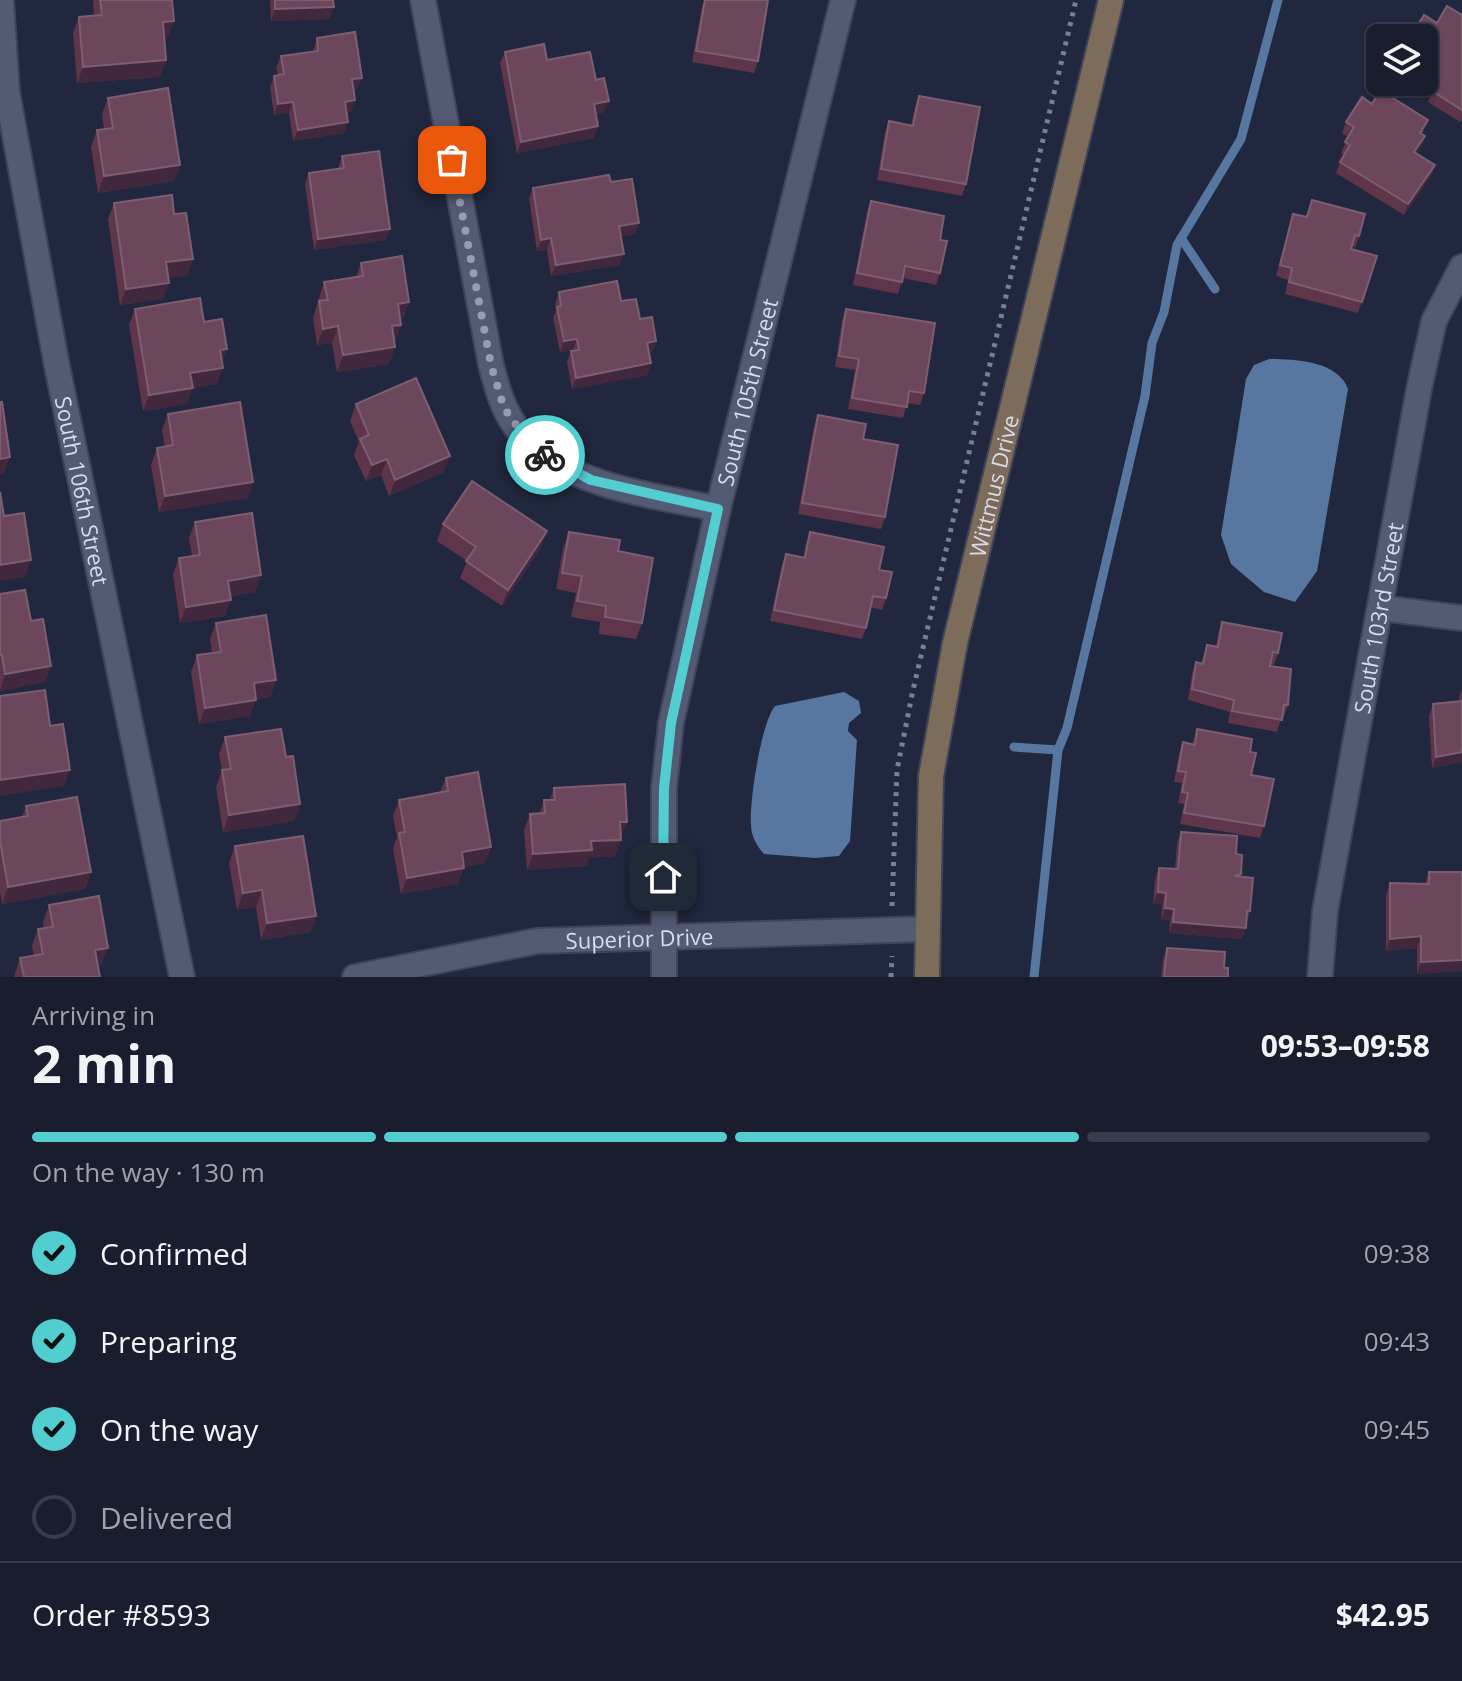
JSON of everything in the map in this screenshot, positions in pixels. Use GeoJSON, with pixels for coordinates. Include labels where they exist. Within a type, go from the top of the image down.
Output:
{"type":"FeatureCollection","features":[{"type":"Feature","properties":{"kind":"street","name":"South 106th Street"},"geometry":{"type":"LineString","coordinates":[[1,0],[7,92],[51,331],[182,977]]}},
{"type":"Feature","properties":{"kind":"street"},"geometry":{"type":"LineString","coordinates":[[423,0],[491,365],[504,408],[536,447],[554,462],[591,480],[718,509]]}},
{"type":"Feature","properties":{"kind":"street","name":"South 105th Street"},"geometry":{"type":"LineString","coordinates":[[664,977],[664,788],[671,723],[718,509],[843,0]]}},
{"type":"Feature","properties":{"kind":"street","name":"Wittmus Drive"},"geometry":{"type":"LineString","coordinates":[[927,977],[931,776],[955,643],[1111,0]]}},
{"type":"Feature","properties":{"kind":"street","name":"South 103rd Street"},"geometry":{"type":"LineString","coordinates":[[1320,977],[1325,911],[1434,321],[1462,267]]}},
{"type":"Feature","properties":{"kind":"street"},"geometry":{"type":"LineString","coordinates":[[1381,608],[1462,618]]}},
{"type":"Feature","properties":{"kind":"street","name":"Superior Drive"},"geometry":{"type":"LineString","coordinates":[[355,977],[537,941],[926,929]]}},
{"type":"Feature","properties":{"kind":"water"},"geometry":{"type":"Polygon","coordinates":[[[1269,359],[1303,361],[1325,367],[1335,372],[1348,389],[1317,571],[1295,602],[1264,592],[1231,564],[1221,535],[1246,379],[1254,365],[1269,359]]]}},
{"type":"Feature","properties":{"kind":"water"},"geometry":{"type":"Polygon","coordinates":[[[844,692],[859,701],[861,713],[849,723],[848,731],[857,740],[850,841],[839,856],[815,858],[764,854],[753,837],[751,814],[757,764],[770,715],[775,706],[844,692]]]}},
{"type":"Feature","properties":{"kind":"building"},"geometry":{"type":"Polygon","coordinates":[[[100,0],[172,0],[174,21],[163,22],[166,60],[83,67],[79,17],[102,15],[100,0]]]}},
{"type":"Feature","properties":{"kind":"building"},"geometry":{"type":"Polygon","coordinates":[[[275,0],[333,0],[334,7],[275,9],[275,0]]]}},
{"type":"Feature","properties":{"kind":"building"},"geometry":{"type":"Polygon","coordinates":[[[705,0],[768,0],[758,61],[696,51],[705,0]]]}},
{"type":"Feature","properties":{"kind":"building"},"geometry":{"type":"Polygon","coordinates":[[[1447,6],[1462,15],[1462,110],[1438,95],[1438,24],[1419,24],[1424,15],[1437,23],[1447,6]]]}},
{"type":"Feature","properties":{"kind":"building"},"geometry":{"type":"Polygon","coordinates":[[[355,32],[362,78],[352,79],[355,100],[345,102],[348,122],[298,130],[293,102],[278,104],[274,76],[284,74],[281,56],[318,51],[317,38],[355,32]]]}},
{"type":"Feature","properties":{"kind":"building"},"geometry":{"type":"Polygon","coordinates":[[[544,44],[547,60],[590,52],[596,80],[604,78],[609,101],[594,104],[598,126],[521,142],[505,52],[544,44]]]}},
{"type":"Feature","properties":{"kind":"building"},"geometry":{"type":"Polygon","coordinates":[[[168,88],[180,165],[104,176],[97,130],[113,128],[108,98],[168,88]]]}},
{"type":"Feature","properties":{"kind":"building"},"geometry":{"type":"Polygon","coordinates":[[[919,96],[980,107],[966,184],[881,169],[889,121],[913,126],[919,96]]]}},
{"type":"Feature","properties":{"kind":"building"},"geometry":{"type":"Polygon","coordinates":[[[1377,96],[1390,96],[1428,120],[1420,133],[1425,136],[1414,152],[1435,165],[1408,204],[1340,162],[1350,145],[1345,142],[1354,127],[1346,122],[1362,97],[1372,104],[1377,96]]]}},
{"type":"Feature","properties":{"kind":"building"},"geometry":{"type":"Polygon","coordinates":[[[379,151],[390,229],[318,239],[309,173],[344,168],[342,156],[379,151]]]}},
{"type":"Feature","properties":{"kind":"building"},"geometry":{"type":"Polygon","coordinates":[[[609,175],[611,182],[632,179],[639,223],[619,226],[624,254],[556,265],[551,238],[541,240],[533,188],[609,175]]]}},
{"type":"Feature","properties":{"kind":"building"},"geometry":{"type":"Polygon","coordinates":[[[172,195],[174,214],[186,213],[193,259],[166,262],[169,283],[126,289],[114,203],[172,195]]]}},
{"type":"Feature","properties":{"kind":"building"},"geometry":{"type":"Polygon","coordinates":[[[1312,200],[1365,214],[1359,236],[1355,235],[1351,249],[1377,256],[1362,302],[1289,282],[1292,268],[1280,265],[1293,214],[1307,217],[1312,200]]]}},
{"type":"Feature","properties":{"kind":"building"},"geometry":{"type":"Polygon","coordinates":[[[871,201],[944,216],[940,240],[947,241],[940,273],[905,266],[902,282],[857,273],[871,201]]]}},
{"type":"Feature","properties":{"kind":"building"},"geometry":{"type":"Polygon","coordinates":[[[402,256],[409,302],[398,304],[401,325],[392,326],[395,347],[343,355],[338,326],[323,329],[319,301],[328,300],[324,282],[363,276],[361,263],[402,256]]]}},
{"type":"Feature","properties":{"kind":"building"},"geometry":{"type":"Polygon","coordinates":[[[617,281],[621,301],[636,299],[640,319],[652,317],[656,341],[647,343],[651,363],[576,378],[571,351],[579,350],[577,339],[564,341],[557,307],[561,306],[559,292],[617,281]]]}},
{"type":"Feature","properties":{"kind":"building"},"geometry":{"type":"Polygon","coordinates":[[[200,298],[204,322],[222,319],[227,349],[220,350],[223,368],[190,373],[193,388],[149,395],[135,309],[200,298]]]}},
{"type":"Feature","properties":{"kind":"building"},"geometry":{"type":"Polygon","coordinates":[[[846,309],[935,323],[924,393],[909,391],[907,407],[852,398],[859,359],[839,356],[846,309]]]}},
{"type":"Feature","properties":{"kind":"building"},"geometry":{"type":"Polygon","coordinates":[[[416,378],[450,456],[395,480],[387,459],[372,465],[360,439],[369,435],[356,404],[416,378]]]}},
{"type":"Feature","properties":{"kind":"building"},"geometry":{"type":"Polygon","coordinates":[[[0,402],[10,457],[0,459],[0,402]]]}},
{"type":"Feature","properties":{"kind":"building"},"geometry":{"type":"Polygon","coordinates":[[[240,402],[253,482],[165,496],[157,448],[173,445],[168,414],[240,402]]]}},
{"type":"Feature","properties":{"kind":"building"},"geometry":{"type":"Polygon","coordinates":[[[818,415],[866,424],[863,439],[898,445],[885,517],[802,503],[818,415]]]}},
{"type":"Feature","properties":{"kind":"building"},"geometry":{"type":"Polygon","coordinates":[[[472,481],[547,531],[508,590],[466,561],[476,547],[443,524],[472,481]]]}},
{"type":"Feature","properties":{"kind":"building"},"geometry":{"type":"Polygon","coordinates":[[[0,492],[4,516],[24,513],[31,560],[0,565],[0,492]]]}},
{"type":"Feature","properties":{"kind":"building"},"geometry":{"type":"Polygon","coordinates":[[[252,513],[261,575],[228,581],[231,600],[186,607],[179,558],[200,555],[195,522],[252,513]]]}},
{"type":"Feature","properties":{"kind":"building"},"geometry":{"type":"Polygon","coordinates":[[[569,532],[620,540],[618,551],[653,558],[642,623],[605,617],[606,606],[577,601],[582,576],[562,573],[569,532]]]}},
{"type":"Feature","properties":{"kind":"building"},"geometry":{"type":"Polygon","coordinates":[[[810,532],[884,547],[879,570],[892,572],[886,598],[873,596],[866,628],[774,610],[786,554],[805,558],[810,532]]]}},
{"type":"Feature","properties":{"kind":"building"},"geometry":{"type":"Polygon","coordinates":[[[25,590],[31,621],[43,619],[51,666],[5,674],[0,655],[0,594],[25,590]]]}},
{"type":"Feature","properties":{"kind":"building"},"geometry":{"type":"Polygon","coordinates":[[[266,615],[276,680],[254,683],[256,700],[205,708],[197,655],[221,652],[216,623],[266,615]]]}},
{"type":"Feature","properties":{"kind":"building"},"geometry":{"type":"Polygon","coordinates":[[[1222,622],[1282,633],[1278,653],[1273,652],[1270,666],[1291,669],[1288,705],[1284,705],[1282,720],[1232,711],[1234,700],[1192,689],[1196,662],[1203,664],[1207,645],[1218,647],[1222,622]]]}},
{"type":"Feature","properties":{"kind":"building"},"geometry":{"type":"Polygon","coordinates":[[[45,690],[50,726],[63,724],[70,770],[0,780],[0,696],[45,690]]]}},
{"type":"Feature","properties":{"kind":"building"},"geometry":{"type":"Polygon","coordinates":[[[1462,701],[1462,752],[1436,757],[1433,704],[1462,701]]]}},
{"type":"Feature","properties":{"kind":"building"},"geometry":{"type":"Polygon","coordinates":[[[281,729],[286,757],[293,756],[300,804],[229,815],[222,770],[231,769],[225,737],[281,729]]]}},
{"type":"Feature","properties":{"kind":"building"},"geometry":{"type":"Polygon","coordinates":[[[1197,729],[1252,739],[1250,752],[1256,753],[1251,775],[1274,779],[1264,826],[1184,813],[1188,793],[1182,792],[1186,772],[1178,771],[1183,742],[1195,745],[1197,729]]]}},
{"type":"Feature","properties":{"kind":"building"},"geometry":{"type":"Polygon","coordinates":[[[478,772],[491,847],[462,852],[464,868],[407,878],[399,833],[405,832],[399,800],[448,791],[446,778],[478,772]]]}},
{"type":"Feature","properties":{"kind":"building"},"geometry":{"type":"Polygon","coordinates":[[[625,784],[627,822],[620,822],[621,840],[591,841],[592,850],[533,854],[530,814],[545,813],[544,800],[555,800],[554,788],[625,784]]]}},
{"type":"Feature","properties":{"kind":"building"},"geometry":{"type":"Polygon","coordinates":[[[77,797],[91,872],[8,887],[0,841],[0,821],[28,816],[26,806],[77,797]]]}},
{"type":"Feature","properties":{"kind":"building"},"geometry":{"type":"Polygon","coordinates":[[[1181,832],[1237,836],[1236,854],[1242,855],[1241,874],[1234,876],[1253,878],[1246,928],[1173,922],[1174,909],[1165,908],[1166,893],[1158,892],[1159,868],[1178,869],[1181,832]]]}},
{"type":"Feature","properties":{"kind":"building"},"geometry":{"type":"Polygon","coordinates":[[[303,836],[316,916],[267,923],[262,890],[243,893],[235,846],[303,836]]]}},
{"type":"Feature","properties":{"kind":"building"},"geometry":{"type":"Polygon","coordinates":[[[1429,872],[1462,872],[1462,960],[1421,962],[1421,936],[1390,939],[1390,883],[1429,884],[1429,872]]]}},
{"type":"Feature","properties":{"kind":"building"},"geometry":{"type":"Polygon","coordinates":[[[99,896],[108,948],[95,950],[100,977],[24,977],[20,958],[43,954],[38,929],[53,927],[49,905],[99,896]]]}},
{"type":"Feature","properties":{"kind":"building"},"geometry":{"type":"Polygon","coordinates":[[[1167,948],[1225,952],[1224,968],[1228,968],[1228,977],[1164,977],[1167,948]]]}},
{"type":"Feature","properties":{"kind":"waterway"},"geometry":{"type":"LineString","coordinates":[[1014,747],[1058,750],[1067,728],[1145,396],[1152,343],[1164,312],[1177,245],[1241,139],[1278,0]]}},
{"type":"Feature","properties":{"kind":"waterway"},"geometry":{"type":"LineString","coordinates":[[1181,238],[1215,289]]}},
{"type":"Feature","properties":{"kind":"waterway"},"geometry":{"type":"LineString","coordinates":[[1034,977],[1058,750]]}},
{"type":"Feature","properties":{"kind":"way so far"},"geometry":{"type":"LineString","coordinates":[[452,160],[491,365],[504,408],[527,440],[545,455]]}},
{"type":"Feature","properties":{"kind":"route"},"geometry":{"type":"LineString","coordinates":[[545,455],[591,480],[718,509],[671,723],[664,788],[663,877]]}}]}
